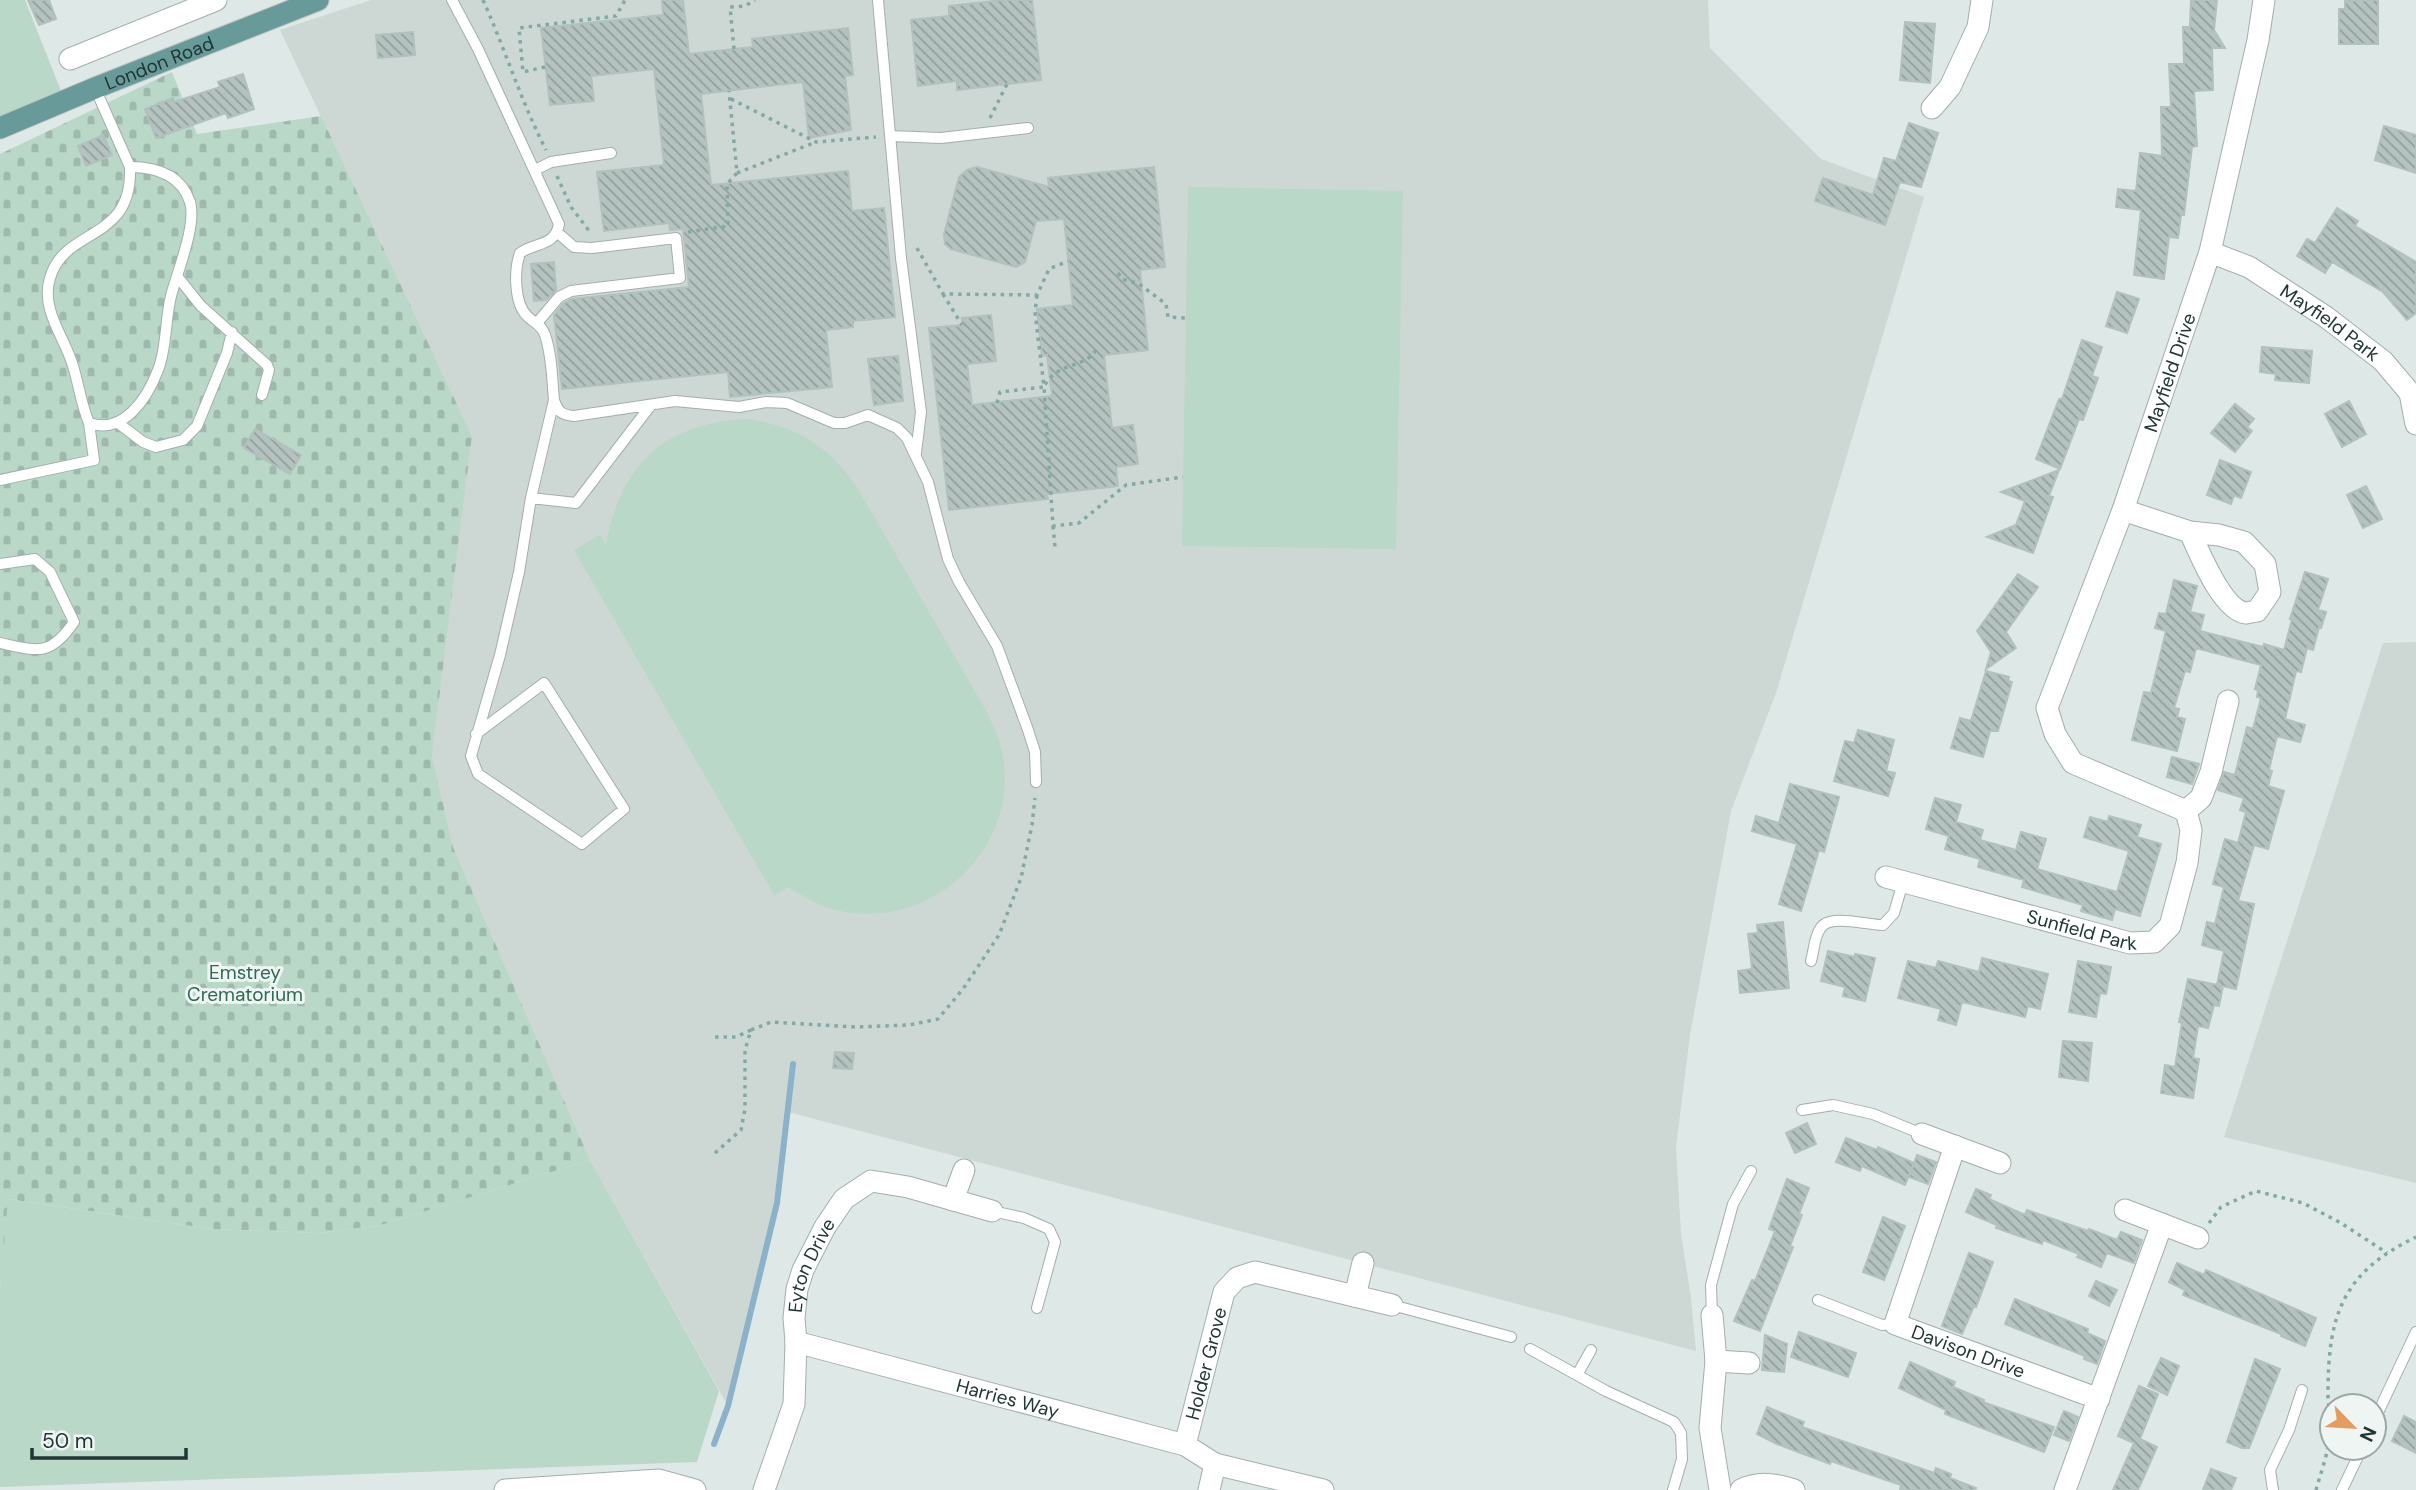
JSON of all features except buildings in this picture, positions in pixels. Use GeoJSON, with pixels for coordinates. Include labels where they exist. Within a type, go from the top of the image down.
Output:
{"type":"FeatureCollection","features":[{"type":"Feature","properties":{"kind":"main road","name":"London Road"},"geometry":{"type":"LineString","coordinates":[[0,128],[318,0]]}},
{"type":"Feature","properties":{"kind":"street","name":"London Road"},"geometry":{"type":"LineString","coordinates":[[70,59],[216,0]]}},
{"type":"Feature","properties":{"kind":"street"},"geometry":{"type":"LineString","coordinates":[[1933,108],[1950,87],[1978,27],[1982,0]]}},
{"type":"Feature","properties":{"kind":"street","name":"Mayfield Drive"},"geometry":{"type":"LineString","coordinates":[[2186,811],[2073,763],[2055,734],[2047,708],[2123,510],[2210,251],[2258,40],[2264,0]]}},
{"type":"Feature","properties":{"kind":"street","name":"Mayfield Park"},"geometry":{"type":"LineString","coordinates":[[2210,251],[2249,267],[2326,317],[2383,361],[2410,393],[2416,425]]}},
{"type":"Feature","properties":{"kind":"street"},"geometry":{"type":"LineString","coordinates":[[2123,510],[2190,532]]}},
{"type":"Feature","properties":{"kind":"street"},"geometry":{"type":"LineString","coordinates":[[2186,811],[2201,798],[2211,772],[2228,701]]}},
{"type":"Feature","properties":{"kind":"street","name":"Sunfield Park"},"geometry":{"type":"LineString","coordinates":[[1894,880],[2130,943],[2154,942],[2170,926],[2187,863],[2191,830],[2186,811]]}},
{"type":"Feature","properties":{"kind":"street"},"geometry":{"type":"LineString","coordinates":[[1922,1134],[2000,1163]]}},
{"type":"Feature","properties":{"kind":"street","name":"Davison Drive"},"geometry":{"type":"LineString","coordinates":[[1955,1146],[1895,1324],[2099,1399]]}},
{"type":"Feature","properties":{"kind":"street"},"geometry":{"type":"LineString","coordinates":[[953,1200],[964,1170]]}},
{"type":"Feature","properties":{"kind":"street","name":"Eyton Drive"},"geometry":{"type":"LineString","coordinates":[[764,1490],[794,1404],[794,1318],[797,1289],[803,1270],[825,1227],[844,1199],[871,1181],[908,1187],[992,1212]]}},
{"type":"Feature","properties":{"kind":"street"},"geometry":{"type":"LineString","coordinates":[[2125,1210],[2198,1238]]}},
{"type":"Feature","properties":{"kind":"street"},"geometry":{"type":"LineString","coordinates":[[2065,1490],[2162,1224]]}},
{"type":"Feature","properties":{"kind":"street"},"geometry":{"type":"LineString","coordinates":[[1355,1296],[1363,1263]]}},
{"type":"Feature","properties":{"kind":"street","name":"Holder Grove"},"geometry":{"type":"LineString","coordinates":[[1185,1445],[1224,1292],[1237,1278],[1255,1272],[1392,1305]]}},
{"type":"Feature","properties":{"kind":"street"},"geometry":{"type":"LineString","coordinates":[[1712,1315],[1716,1361],[1710,1428],[1720,1490]]}},
{"type":"Feature","properties":{"kind":"street","name":"Harries Way"},"geometry":{"type":"LineString","coordinates":[[796,1342],[1185,1445],[1215,1464],[1323,1490]]}},
{"type":"Feature","properties":{"kind":"street"},"geometry":{"type":"LineString","coordinates":[[1716,1361],[1749,1363]]}},
{"type":"Feature","properties":{"kind":"street"},"geometry":{"type":"LineString","coordinates":[[1209,1490],[1215,1464]]}},
{"type":"Feature","properties":{"kind":"street"},"geometry":{"type":"LineString","coordinates":[[505,1490],[659,1480],[695,1490]]}},
{"type":"Feature","properties":{"kind":"street"},"geometry":{"type":"LineString","coordinates":[[1741,1490],[1751,1485],[1777,1484],[1794,1490]]}},
{"type":"Feature","properties":{"kind":"lane"},"geometry":{"type":"LineString","coordinates":[[452,0],[478,49],[559,224],[558,233],[543,244],[520,253],[517,261],[520,302],[528,317],[542,328],[546,338],[554,400],[558,409],[564,415],[574,416],[674,401],[739,407],[766,402],[787,403],[834,423],[845,423],[868,415],[897,428],[907,438],[928,482],[948,559],[997,646],[1035,752],[1036,782]]}},
{"type":"Feature","properties":{"kind":"lane"},"geometry":{"type":"LineString","coordinates":[[878,0],[901,258],[921,412],[915,455]]}},
{"type":"Feature","properties":{"kind":"lane"},"geometry":{"type":"LineString","coordinates":[[0,480],[94,460],[89,423],[72,363],[53,317],[48,297],[50,278],[60,260],[72,247],[107,227],[119,213],[131,180],[130,167],[95,88]]}},
{"type":"Feature","properties":{"kind":"lane"},"geometry":{"type":"LineString","coordinates":[[890,136],[941,138],[1028,128]]}},
{"type":"Feature","properties":{"kind":"lane"},"geometry":{"type":"LineString","coordinates":[[534,170],[551,162],[611,153]]}},
{"type":"Feature","properties":{"kind":"lane"},"geometry":{"type":"LineString","coordinates":[[89,423],[99,426],[118,423],[128,416],[158,370],[168,311],[191,228],[190,201],[176,179],[152,168],[130,167]]}},
{"type":"Feature","properties":{"kind":"lane"},"geometry":{"type":"LineString","coordinates":[[537,323],[559,298],[571,291],[680,278],[676,237],[592,248],[574,247],[558,233]]}},
{"type":"Feature","properties":{"kind":"lane"},"geometry":{"type":"LineString","coordinates":[[177,276],[201,306],[267,365],[269,370],[262,395]]}},
{"type":"Feature","properties":{"kind":"lane"},"geometry":{"type":"LineString","coordinates":[[118,423],[143,442],[156,447],[183,440],[197,426],[227,353],[232,332]]}},
{"type":"Feature","properties":{"kind":"lane"},"geometry":{"type":"LineString","coordinates":[[476,734],[544,683],[624,809],[583,844],[478,774],[471,756],[476,734],[500,655],[519,572],[531,498],[554,400]]}},
{"type":"Feature","properties":{"kind":"lane"},"geometry":{"type":"LineString","coordinates":[[531,498],[576,503],[650,405]]}},
{"type":"Feature","properties":{"kind":"lane"},"geometry":{"type":"LineString","coordinates":[[0,564],[35,559],[50,572],[74,622],[61,640],[46,649],[0,643]]}},
{"type":"Feature","properties":{"kind":"lane"},"geometry":{"type":"LineString","coordinates":[[1811,961],[1816,936],[1826,922],[1835,920],[1883,926],[1894,913],[1894,880]]}},
{"type":"Feature","properties":{"kind":"lane"},"geometry":{"type":"LineString","coordinates":[[1802,1110],[1833,1105],[1873,1114],[1922,1134]]}},
{"type":"Feature","properties":{"kind":"lane"},"geometry":{"type":"LineString","coordinates":[[1712,1315],[1711,1285],[1733,1203],[1751,1171]]}},
{"type":"Feature","properties":{"kind":"lane"},"geometry":{"type":"LineString","coordinates":[[992,1212],[1024,1218],[1049,1229],[1055,1242],[1037,1308]]}},
{"type":"Feature","properties":{"kind":"lane"},"geometry":{"type":"LineString","coordinates":[[1818,1300],[1882,1325],[1895,1324]]}},
{"type":"Feature","properties":{"kind":"lane"},"geometry":{"type":"LineString","coordinates":[[1392,1305],[1511,1337]]}},
{"type":"Feature","properties":{"kind":"lane"},"geometry":{"type":"LineString","coordinates":[[2388,1392],[2416,1332]]}},
{"type":"Feature","properties":{"kind":"lane"},"geometry":{"type":"LineString","coordinates":[[1530,1349],[1674,1422],[1681,1433],[1682,1460],[1674,1490]]}},
{"type":"Feature","properties":{"kind":"lane"},"geometry":{"type":"LineString","coordinates":[[1577,1375],[1591,1350]]}},
{"type":"Feature","properties":{"kind":"lane"},"geometry":{"type":"LineString","coordinates":[[2273,1490],[2270,1470],[2289,1430],[2302,1390]]}},
{"type":"Feature","properties":{"kind":"lane"},"geometry":{"type":"LineString","coordinates":[[2342,1490],[2355,1462]]}},
{"type":"Feature","properties":{"kind":"path"},"geometry":{"type":"LineString","coordinates":[[483,0],[531,121],[571,207],[594,236],[613,245]]}},
{"type":"Feature","properties":{"kind":"path"},"geometry":{"type":"LineString","coordinates":[[545,67],[523,72],[519,28],[616,16],[625,0]]}},
{"type":"Feature","properties":{"kind":"path"},"geometry":{"type":"LineString","coordinates":[[745,6],[746,0]]}},
{"type":"Feature","properties":{"kind":"path"},"geometry":{"type":"LineString","coordinates":[[734,49],[730,8],[745,6],[755,0]]}},
{"type":"Feature","properties":{"kind":"path"},"geometry":{"type":"LineString","coordinates":[[990,120],[1007,84]]}},
{"type":"Feature","properties":{"kind":"path"},"geometry":{"type":"LineString","coordinates":[[729,91],[737,173]]}},
{"type":"Feature","properties":{"kind":"path"},"geometry":{"type":"LineString","coordinates":[[731,99],[816,142]]}},
{"type":"Feature","properties":{"kind":"path"},"geometry":{"type":"LineString","coordinates":[[676,237],[683,233],[728,226],[727,184],[737,173],[816,142],[890,136]]}},
{"type":"Feature","properties":{"kind":"path"},"geometry":{"type":"LineString","coordinates":[[917,247],[962,325]]}},
{"type":"Feature","properties":{"kind":"path"},"geometry":{"type":"LineString","coordinates":[[1055,547],[1044,387],[1035,312],[1037,295],[1049,269],[1068,261]]}},
{"type":"Feature","properties":{"kind":"path"},"geometry":{"type":"LineString","coordinates":[[1118,273],[1122,279],[1139,284],[1166,304],[1168,317],[1186,318]]}},
{"type":"Feature","properties":{"kind":"path"},"geometry":{"type":"LineString","coordinates":[[943,294],[1037,295]]}},
{"type":"Feature","properties":{"kind":"path"},"geometry":{"type":"LineString","coordinates":[[1044,387],[1051,374],[1091,358],[1096,350]]}},
{"type":"Feature","properties":{"kind":"path"},"geometry":{"type":"LineString","coordinates":[[997,402],[1000,392],[1044,387]]}},
{"type":"Feature","properties":{"kind":"path"},"geometry":{"type":"LineString","coordinates":[[1053,526],[1079,523],[1126,485],[1183,477]]}},
{"type":"Feature","properties":{"kind":"path"},"geometry":{"type":"LineString","coordinates":[[715,1037],[736,1037],[771,1022],[855,1027],[909,1025],[938,1018],[964,989],[999,935],[1021,878],[1032,825],[1036,782]]}},
{"type":"Feature","properties":{"kind":"path"},"geometry":{"type":"LineString","coordinates":[[715,1153],[741,1129],[746,1109],[745,1051],[751,1030]]}},
{"type":"Feature","properties":{"kind":"path"},"geometry":{"type":"LineString","coordinates":[[2198,1238],[2221,1207],[2256,1191],[2303,1203],[2341,1223],[2387,1253]]}},
{"type":"Feature","properties":{"kind":"path"},"geometry":{"type":"LineString","coordinates":[[2316,1490],[2331,1433],[2328,1396],[2331,1334],[2346,1295],[2360,1274],[2387,1253],[2416,1237]]}},
{"type":"Feature","properties":{"kind":"shaded area"},"geometry":{"type":"Polygon","coordinates":[[[371,0],[1708,0],[1710,48],[1821,159],[1924,197],[1776,693],[1731,811],[1690,1035],[1676,1147],[1681,1234],[1696,1351],[788,1112],[777,1203],[728,1406],[590,1160],[453,847],[432,756],[472,436],[280,30],[371,0]]]}},
{"type":"Feature","properties":{"kind":"shaded area"},"geometry":{"type":"Polygon","coordinates":[[[2416,642],[2416,1183],[2224,1137],[2383,643],[2416,642]]]}},
{"type":"Feature","properties":{"kind":"green space"},"geometry":{"type":"Polygon","coordinates":[[[0,0],[25,0],[61,91],[0,118],[0,0]]]}},
{"type":"Feature","properties":{"kind":"green space","name":"Emstrey Crematorium"},"geometry":{"type":"Polygon","coordinates":[[[172,72],[197,134],[321,116],[472,436],[432,756],[453,847],[590,1160],[381,1225],[320,1233],[212,1229],[8,1199],[0,1290],[0,154],[172,72]]]}},
{"type":"Feature","properties":{"kind":"green space"},"geometry":{"type":"Polygon","coordinates":[[[1188,187],[1403,191],[1396,549],[1182,546],[1188,187]]]}},
{"type":"Feature","properties":{"kind":"green space"},"geometry":{"type":"Polygon","coordinates":[[[749,419],[798,433],[823,449],[846,472],[987,712],[1000,742],[1004,762],[1004,796],[995,827],[980,855],[958,879],[932,897],[902,909],[870,914],[836,910],[788,887],[774,895],[574,550],[600,535],[606,544],[613,515],[623,491],[652,452],[694,428],[749,419]]]}},
{"type":"Feature","properties":{"kind":"green space"},"geometry":{"type":"Polygon","coordinates":[[[590,1160],[719,1391],[697,1462],[0,1487],[0,1290],[7,1199],[212,1229],[320,1233],[381,1225],[590,1160]]]}},
{"type":"Feature","properties":{"kind":"waterway"},"geometry":{"type":"LineString","coordinates":[[714,1444],[728,1406],[777,1203],[793,1064]]}}]}
